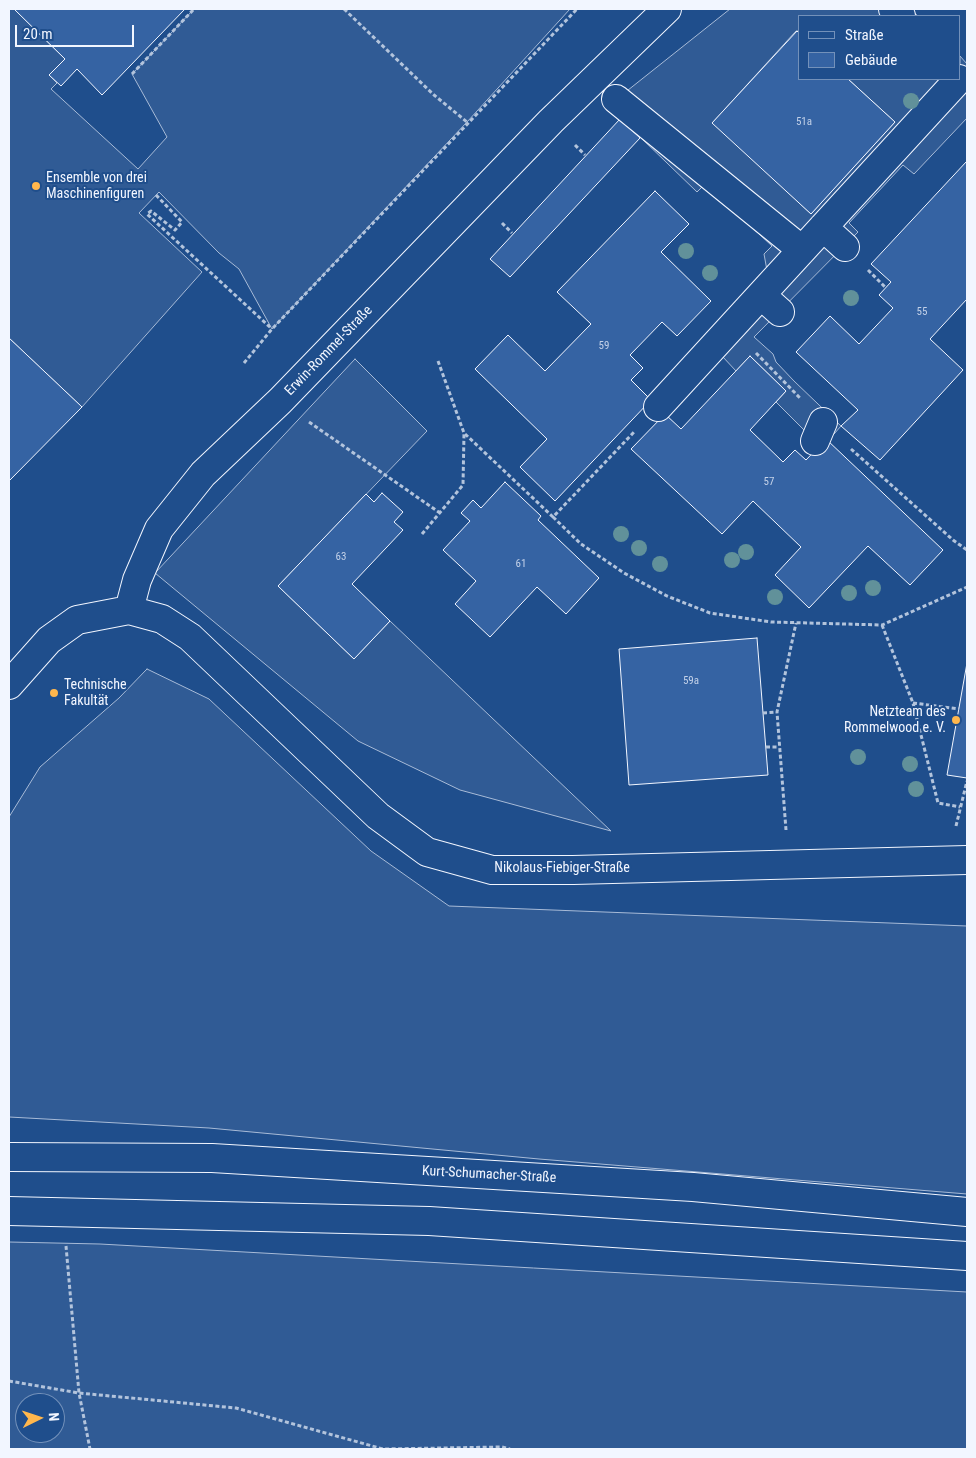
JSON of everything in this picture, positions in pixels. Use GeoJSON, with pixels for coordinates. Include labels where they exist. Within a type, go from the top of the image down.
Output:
{"type":"FeatureCollection","features":[{"type":"Feature","properties":{"kind":"street","name":"Erwin-Rommel-Straße"},"geometry":{"type":"LineString","coordinates":[[129,610],[137,580],[159,530],[203,474],[280,401],[551,121],[667,9]]}},
{"type":"Feature","properties":{"kind":"street"},"geometry":{"type":"LineString","coordinates":[[660,400],[731,327],[770,303],[802,250],[958,80]]}},
{"type":"Feature","properties":{"kind":"street"},"geometry":{"type":"LineString","coordinates":[[616,98],[802,250]]}},
{"type":"Feature","properties":{"kind":"street"},"geometry":{"type":"LineString","coordinates":[[823,227],[845,247]]}},
{"type":"Feature","properties":{"kind":"street"},"geometry":{"type":"LineString","coordinates":[[9,685],[49,640],[77,620],[129,610]]}},
{"type":"Feature","properties":{"kind":"street","name":"Nikolaus-Fiebiger-Straße"},"geometry":{"type":"LineString","coordinates":[[129,610],[162,619],[190,637],[378,816],[427,852],[492,870],[573,870],[958,860]]}},
{"type":"Feature","properties":{"kind":"street","name":"Kurt-Schumacher-Straße"},"geometry":{"type":"LineString","coordinates":[[9,1157],[212,1158],[693,1187],[967,1212]]}},
{"type":"Feature","properties":{"kind":"street"},"geometry":{"type":"LineString","coordinates":[[9,1211],[429,1221],[967,1256]]}},
{"type":"Feature","properties":{"kind":"path"},"geometry":{"type":"LineString","coordinates":[[132,74],[194,9]]}},
{"type":"Feature","properties":{"kind":"path"},"geometry":{"type":"LineString","coordinates":[[344,9],[434,95],[467,122]]}},
{"type":"Feature","properties":{"kind":"path"},"geometry":{"type":"LineString","coordinates":[[244,363],[272,329],[467,122],[577,9]]}},
{"type":"Feature","properties":{"kind":"path"},"geometry":{"type":"LineString","coordinates":[[156,195],[182,222],[175,230],[151,211],[147,214],[272,329]]}},
{"type":"Feature","properties":{"kind":"path"},"geometry":{"type":"LineString","coordinates":[[731,327],[819,432],[967,550]]}},
{"type":"Feature","properties":{"kind":"path"},"geometry":{"type":"LineString","coordinates":[[422,534],[463,485],[464,433],[438,362]]}},
{"type":"Feature","properties":{"kind":"path"},"geometry":{"type":"LineString","coordinates":[[553,517],[660,400]]}},
{"type":"Feature","properties":{"kind":"path"},"geometry":{"type":"LineString","coordinates":[[280,401],[440,513]]}},
{"type":"Feature","properties":{"kind":"path"},"geometry":{"type":"LineString","coordinates":[[464,433],[581,544],[624,573],[667,596],[710,613],[771,622],[882,625],[967,587]]}},
{"type":"Feature","properties":{"kind":"path"},"geometry":{"type":"LineString","coordinates":[[788,863],[777,712],[796,623]]}},
{"type":"Feature","properties":{"kind":"path"},"geometry":{"type":"LineString","coordinates":[[882,625],[913,703],[938,803],[960,808]]}},
{"type":"Feature","properties":{"kind":"path"},"geometry":{"type":"LineString","coordinates":[[913,703],[959,709]]}},
{"type":"Feature","properties":{"kind":"path"},"geometry":{"type":"LineString","coordinates":[[763,713],[777,712]]}},
{"type":"Feature","properties":{"kind":"path"},"geometry":{"type":"LineString","coordinates":[[766,748],[779,747]]}},
{"type":"Feature","properties":{"kind":"path"},"geometry":{"type":"LineString","coordinates":[[958,860],[960,808],[967,781]]}},
{"type":"Feature","properties":{"kind":"path"},"geometry":{"type":"LineString","coordinates":[[63,1212],[79,1393],[90,1449]]}},
{"type":"Feature","properties":{"kind":"path"},"geometry":{"type":"LineString","coordinates":[[9,1381],[79,1393],[236,1408],[383,1449],[502,1447],[510,1449]]}},
{"type":"Feature","properties":{"kind":"shaded area"},"geometry":{"type":"Polygon","coordinates":[[[9,9],[14,9],[65,59],[49,75],[57,83],[51,89],[138,169],[167,137],[132,74],[194,9],[570,9],[467,122],[272,329],[239,269],[219,253],[159,192],[139,213],[202,272],[82,407],[9,338],[9,9]]]}},
{"type":"Feature","properties":{"kind":"shaded area"},"geometry":{"type":"Polygon","coordinates":[[[730,9],[910,9],[917,15],[798,15],[798,32],[796,31],[713,122],[811,214],[895,122],[849,80],[961,80],[961,57],[967,64],[967,118],[914,174],[903,165],[849,223],[858,232],[754,337],[773,354],[776,362],[794,381],[841,426],[834,434],[815,441],[776,402],[786,391],[750,356],[736,371],[722,356],[768,276],[764,254],[772,246],[705,184],[697,192],[608,106],[730,9]]]}},
{"type":"Feature","properties":{"kind":"shaded area"},"geometry":{"type":"Polygon","coordinates":[[[355,359],[427,431],[278,586],[354,659],[390,621],[611,831],[460,790],[358,741],[155,573],[355,359]]]}},
{"type":"Feature","properties":{"kind":"shaded area"},"geometry":{"type":"Polygon","coordinates":[[[147,669],[209,699],[371,851],[449,906],[967,926],[967,1194],[539,1159],[209,1128],[9,1117],[9,817],[40,767],[119,698],[147,669]]]}},
{"type":"Feature","properties":{"kind":"shaded area"},"geometry":{"type":"Polygon","coordinates":[[[9,1242],[100,1244],[967,1292],[967,1449],[9,1449],[9,1242]]]}},
{"type":"Feature","properties":{"kind":"building"},"geometry":{"type":"Polygon","coordinates":[[[14,9],[185,9],[102,95],[77,69],[61,86],[49,75],[65,59],[14,9]]]}},
{"type":"Feature","properties":{"kind":"building"},"geometry":{"type":"Polygon","coordinates":[[[797,31],[798,80],[849,80],[895,122],[811,214],[712,123],[797,31]]]}},
{"type":"Feature","properties":{"kind":"building"},"geometry":{"type":"Polygon","coordinates":[[[620,119],[640,138],[510,277],[490,259],[620,119]]]}},
{"type":"Feature","properties":{"kind":"building"},"geometry":{"type":"Polygon","coordinates":[[[967,161],[967,299],[930,339],[963,370],[880,460],[841,426],[858,410],[796,352],[830,316],[859,344],[893,308],[879,295],[891,282],[871,264],[967,161]]]}},
{"type":"Feature","properties":{"kind":"building"},"geometry":{"type":"Polygon","coordinates":[[[655,191],[689,224],[661,252],[711,301],[677,336],[662,322],[630,355],[643,368],[631,380],[651,400],[555,501],[520,467],[547,439],[475,369],[508,335],[545,371],[591,324],[557,292],[655,191]]]}},
{"type":"Feature","properties":{"kind":"building"},"geometry":{"type":"Polygon","coordinates":[[[9,338],[82,407],[9,481],[9,338]]]}},
{"type":"Feature","properties":{"kind":"building"},"geometry":{"type":"Polygon","coordinates":[[[750,356],[786,391],[750,430],[783,462],[795,450],[806,460],[826,439],[943,550],[910,585],[868,546],[809,608],[775,575],[801,547],[753,501],[722,534],[631,449],[665,414],[681,429],[750,356]]]}},
{"type":"Feature","properties":{"kind":"building"},"geometry":{"type":"Polygon","coordinates":[[[505,482],[541,516],[538,520],[599,578],[566,614],[537,587],[490,637],[455,604],[476,581],[443,550],[470,521],[461,513],[473,500],[481,508],[505,482]]]}},
{"type":"Feature","properties":{"kind":"building"},"geometry":{"type":"Polygon","coordinates":[[[382,493],[403,512],[394,522],[403,530],[352,584],[390,621],[354,659],[278,586],[366,494],[374,502],[382,493]]]}},
{"type":"Feature","properties":{"kind":"building"},"geometry":{"type":"Polygon","coordinates":[[[757,638],[768,775],[629,785],[619,649],[757,638]]]}},
{"type":"Feature","properties":{"kind":"building"},"geometry":{"type":"Polygon","coordinates":[[[967,663],[967,778],[947,775],[967,663]]]}},
{"type":"Feature","properties":{"kind":"place","name":"Ensemble von drei Maschinenfiguren"},"geometry":{"type":"Point","coordinates":[36,186]}},
{"type":"Feature","properties":{"kind":"place","name":"Technische Fakultät"},"geometry":{"type":"Point","coordinates":[54,693]}},
{"type":"Feature","properties":{"kind":"place","name":"Netzteam des Rommelwood e. V."},"geometry":{"type":"Point","coordinates":[956,720]}}]}
